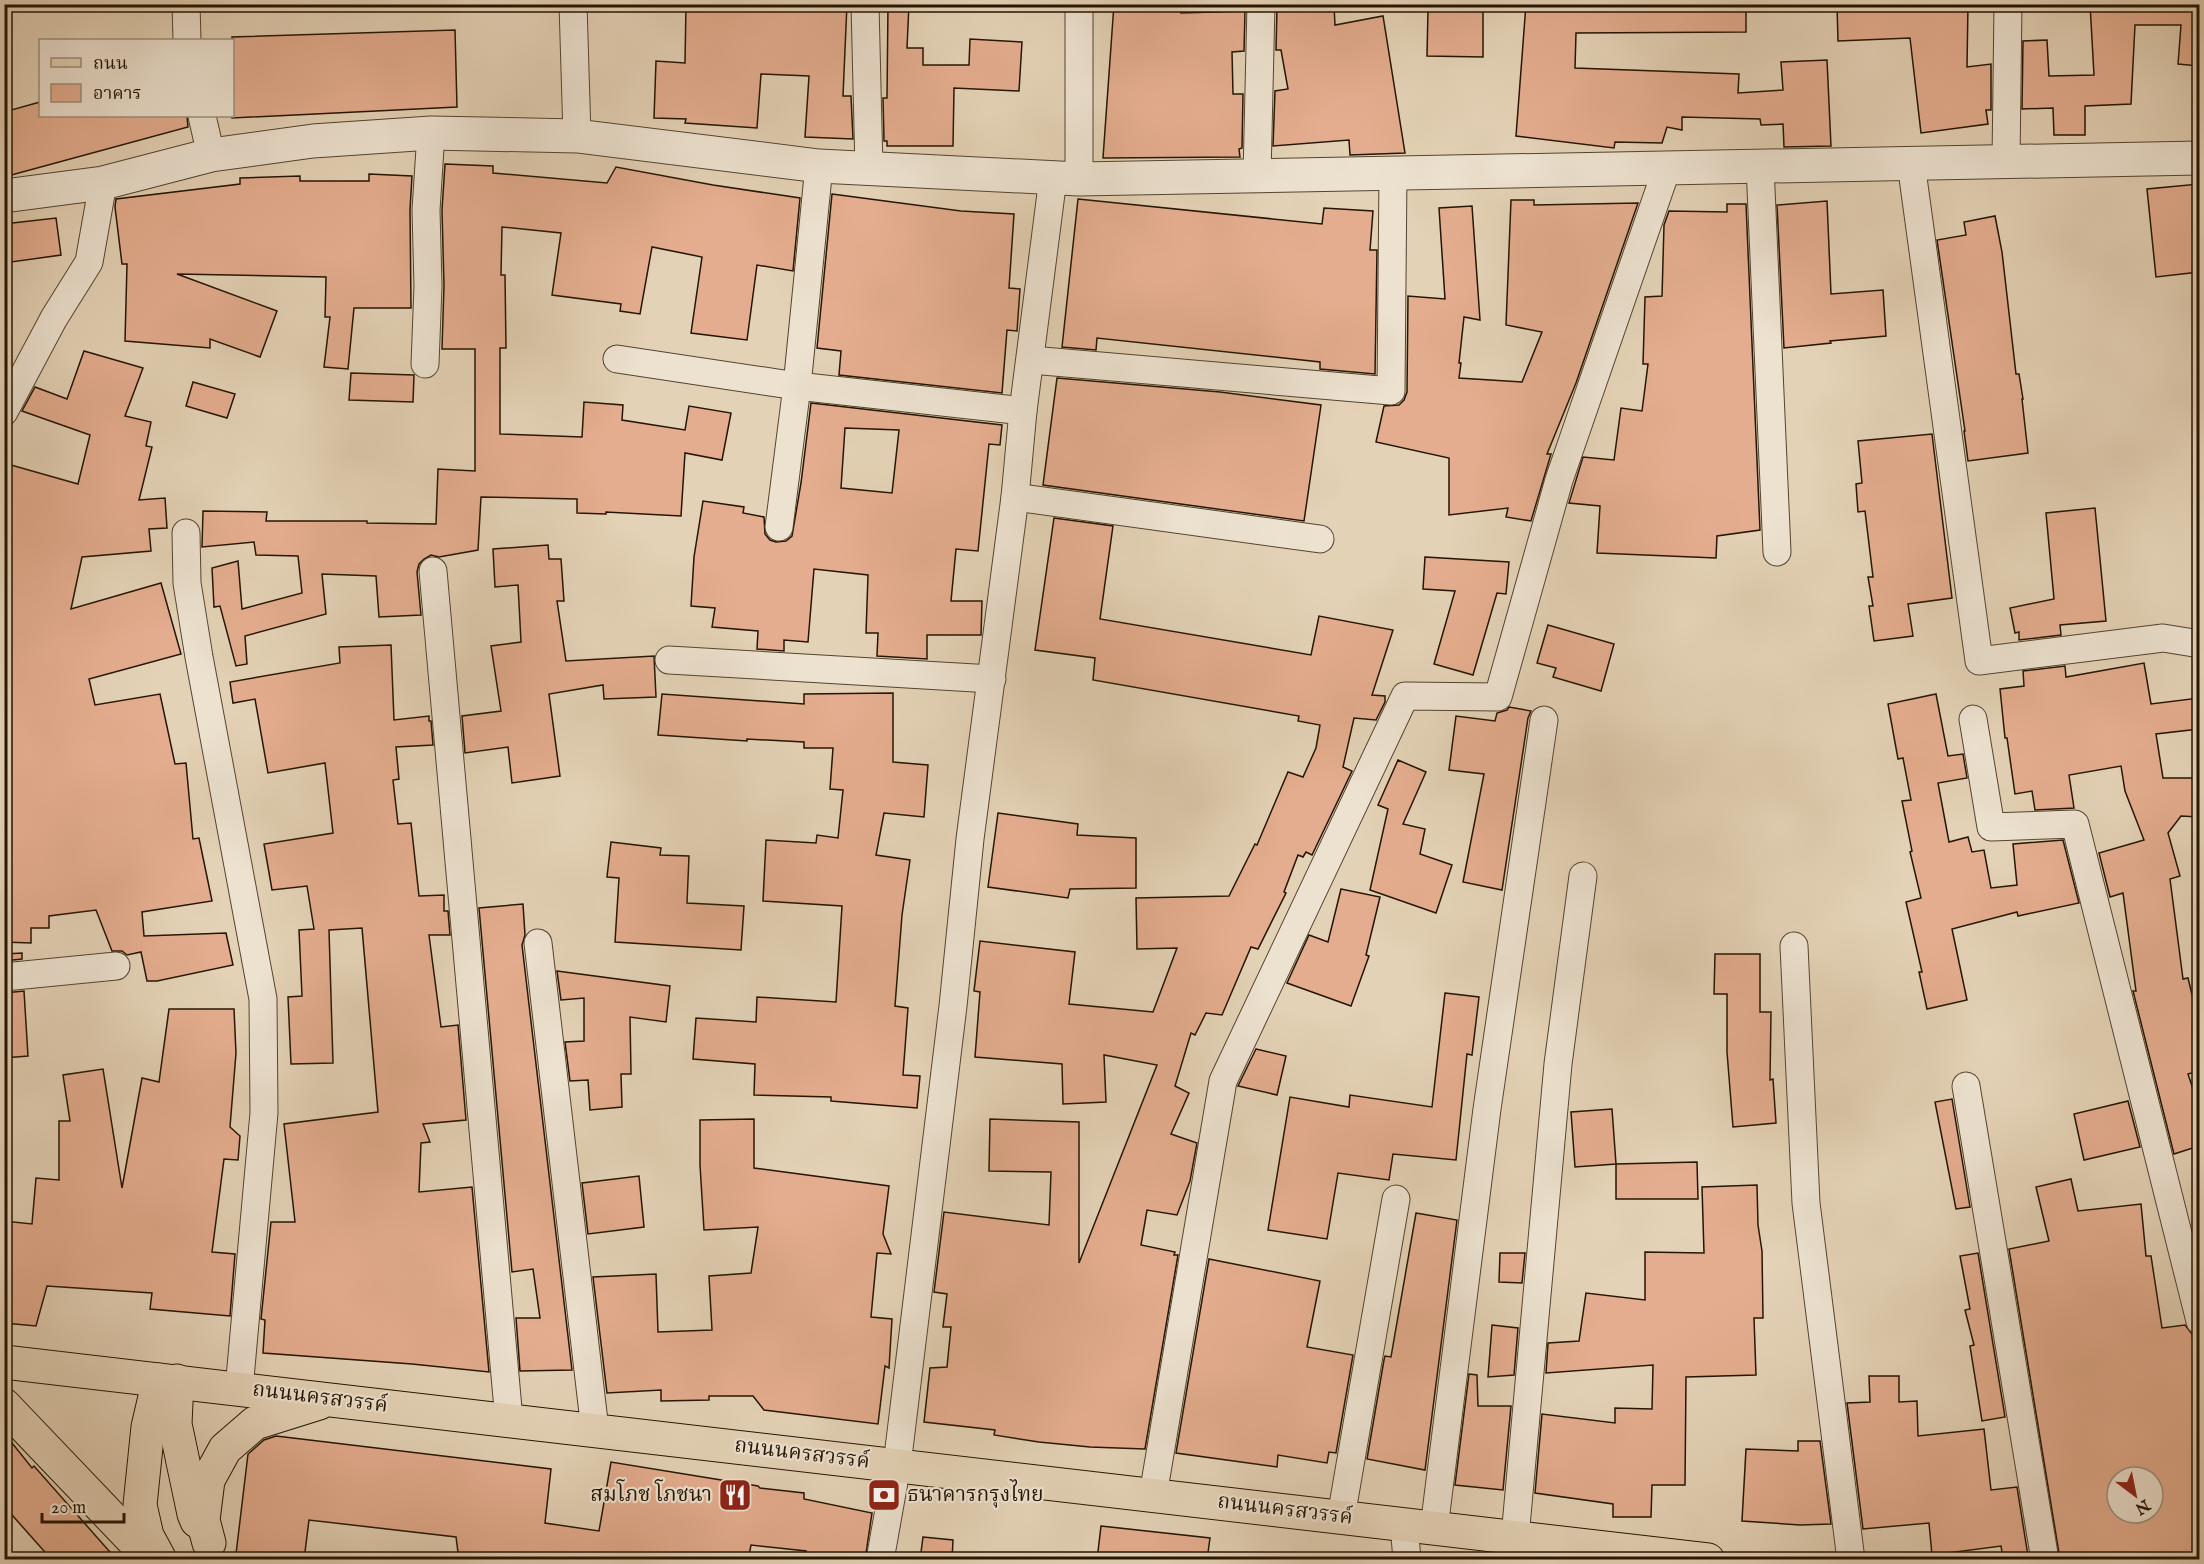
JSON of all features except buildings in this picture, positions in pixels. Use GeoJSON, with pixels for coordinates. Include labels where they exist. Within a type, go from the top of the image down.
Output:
{"type":"FeatureCollection","features":[{"type":"Feature","properties":{"kind":"main road","name":"ถนนนครสวรรค์"},"geometry":{"type":"LineString","coordinates":[[4,1362],[1708,1560]]}},
{"type":"Feature","properties":{"kind":"main road"},"geometry":{"type":"LineString","coordinates":[[168,1381],[184,1473],[194,1514],[215,1551]]}},
{"type":"Feature","properties":{"kind":"main road"},"geometry":{"type":"LineString","coordinates":[[160,1560],[147,1536],[140,1505],[148,1427],[168,1381]]}},
{"type":"Feature","properties":{"kind":"main road"},"geometry":{"type":"LineString","coordinates":[[215,1551],[203,1520],[208,1480],[225,1449],[255,1423],[330,1399]]}},
{"type":"Feature","properties":{"kind":"main road"},"geometry":{"type":"LineString","coordinates":[[4,1406],[152,1560]]}},
{"type":"Feature","properties":{"kind":"street"},"geometry":{"type":"LineString","coordinates":[[186,4],[187,39]]}},
{"type":"Feature","properties":{"kind":"street"},"geometry":{"type":"LineString","coordinates":[[573,4],[577,135]]}},
{"type":"Feature","properties":{"kind":"street"},"geometry":{"type":"LineString","coordinates":[[865,4],[869,169]]}},
{"type":"Feature","properties":{"kind":"street"},"geometry":{"type":"LineString","coordinates":[[880,1560],[897,1466],[953,1006],[970,839],[1015,497],[1023,411],[1066,179],[1079,4]]}},
{"type":"Feature","properties":{"kind":"street"},"geometry":{"type":"LineString","coordinates":[[1257,176],[1261,4]]}},
{"type":"Feature","properties":{"kind":"street"},"geometry":{"type":"LineString","coordinates":[[2006,161],[2008,4]]}},
{"type":"Feature","properties":{"kind":"street"},"geometry":{"type":"LineString","coordinates":[[202,117],[212,155]]}},
{"type":"Feature","properties":{"kind":"street"},"geometry":{"type":"LineString","coordinates":[[424,364],[428,286],[426,210],[431,133]]}},
{"type":"Feature","properties":{"kind":"street"},"geometry":{"type":"LineString","coordinates":[[4,196],[104,183],[212,155],[313,141],[431,133],[577,135],[819,166],[1066,179],[2199,158]]}},
{"type":"Feature","properties":{"kind":"street"},"geometry":{"type":"LineString","coordinates":[[1911,163],[1979,661],[2163,638],[2199,644]]}},
{"type":"Feature","properties":{"kind":"street"},"geometry":{"type":"LineString","coordinates":[[779,527],[797,386],[819,166]]}},
{"type":"Feature","properties":{"kind":"street"},"geometry":{"type":"LineString","coordinates":[[1760,166],[1777,552]]}},
{"type":"Feature","properties":{"kind":"street"},"geometry":{"type":"LineString","coordinates":[[1153,1495],[1223,1082],[1405,696],[1498,697],[1559,480],[1666,168]]}},
{"type":"Feature","properties":{"kind":"street"},"geometry":{"type":"LineString","coordinates":[[1031,360],[1391,391],[1394,173]]}},
{"type":"Feature","properties":{"kind":"street"},"geometry":{"type":"LineString","coordinates":[[4,412],[54,318],[89,262],[104,183]]}},
{"type":"Feature","properties":{"kind":"street"},"geometry":{"type":"LineString","coordinates":[[617,359],[797,386],[1023,411]]}},
{"type":"Feature","properties":{"kind":"street"},"geometry":{"type":"LineString","coordinates":[[1015,497],[1320,539]]}},
{"type":"Feature","properties":{"kind":"street"},"geometry":{"type":"LineString","coordinates":[[186,533],[187,583],[197,646],[263,999],[264,1113],[239,1389]]}},
{"type":"Feature","properties":{"kind":"street"},"geometry":{"type":"LineString","coordinates":[[433,571],[509,1420]]}},
{"type":"Feature","properties":{"kind":"street"},"geometry":{"type":"LineString","coordinates":[[669,660],[992,679]]}},
{"type":"Feature","properties":{"kind":"street"},"geometry":{"type":"LineString","coordinates":[[1973,719],[1991,827],[2075,824],[2199,1321]]}},
{"type":"Feature","properties":{"kind":"street"},"geometry":{"type":"LineString","coordinates":[[1407,1560],[1419,1526],[1487,1109],[1544,720]]}},
{"type":"Feature","properties":{"kind":"street"},"geometry":{"type":"LineString","coordinates":[[1515,1537],[1558,1064],[1583,876]]}},
{"type":"Feature","properties":{"kind":"street"},"geometry":{"type":"LineString","coordinates":[[538,943],[595,1430]]}},
{"type":"Feature","properties":{"kind":"street"},"geometry":{"type":"LineString","coordinates":[[1794,946],[1806,1203],[1851,1560]]}},
{"type":"Feature","properties":{"kind":"street"},"geometry":{"type":"LineString","coordinates":[[4,977],[117,966]]}},
{"type":"Feature","properties":{"kind":"street"},"geometry":{"type":"LineString","coordinates":[[1965,1086],[2045,1560]]}},
{"type":"Feature","properties":{"kind":"street"},"geometry":{"type":"LineString","coordinates":[[1341,1517],[1396,1198]]}},
{"type":"Feature","properties":{"kind":"place","name":"สมโภช โภชนา"},"geometry":{"type":"Point","coordinates":[735,1495]}},
{"type":"Feature","properties":{"kind":"place","name":"ธนาคารกรุงไทย"},"geometry":{"type":"Point","coordinates":[884,1495]}}]}
